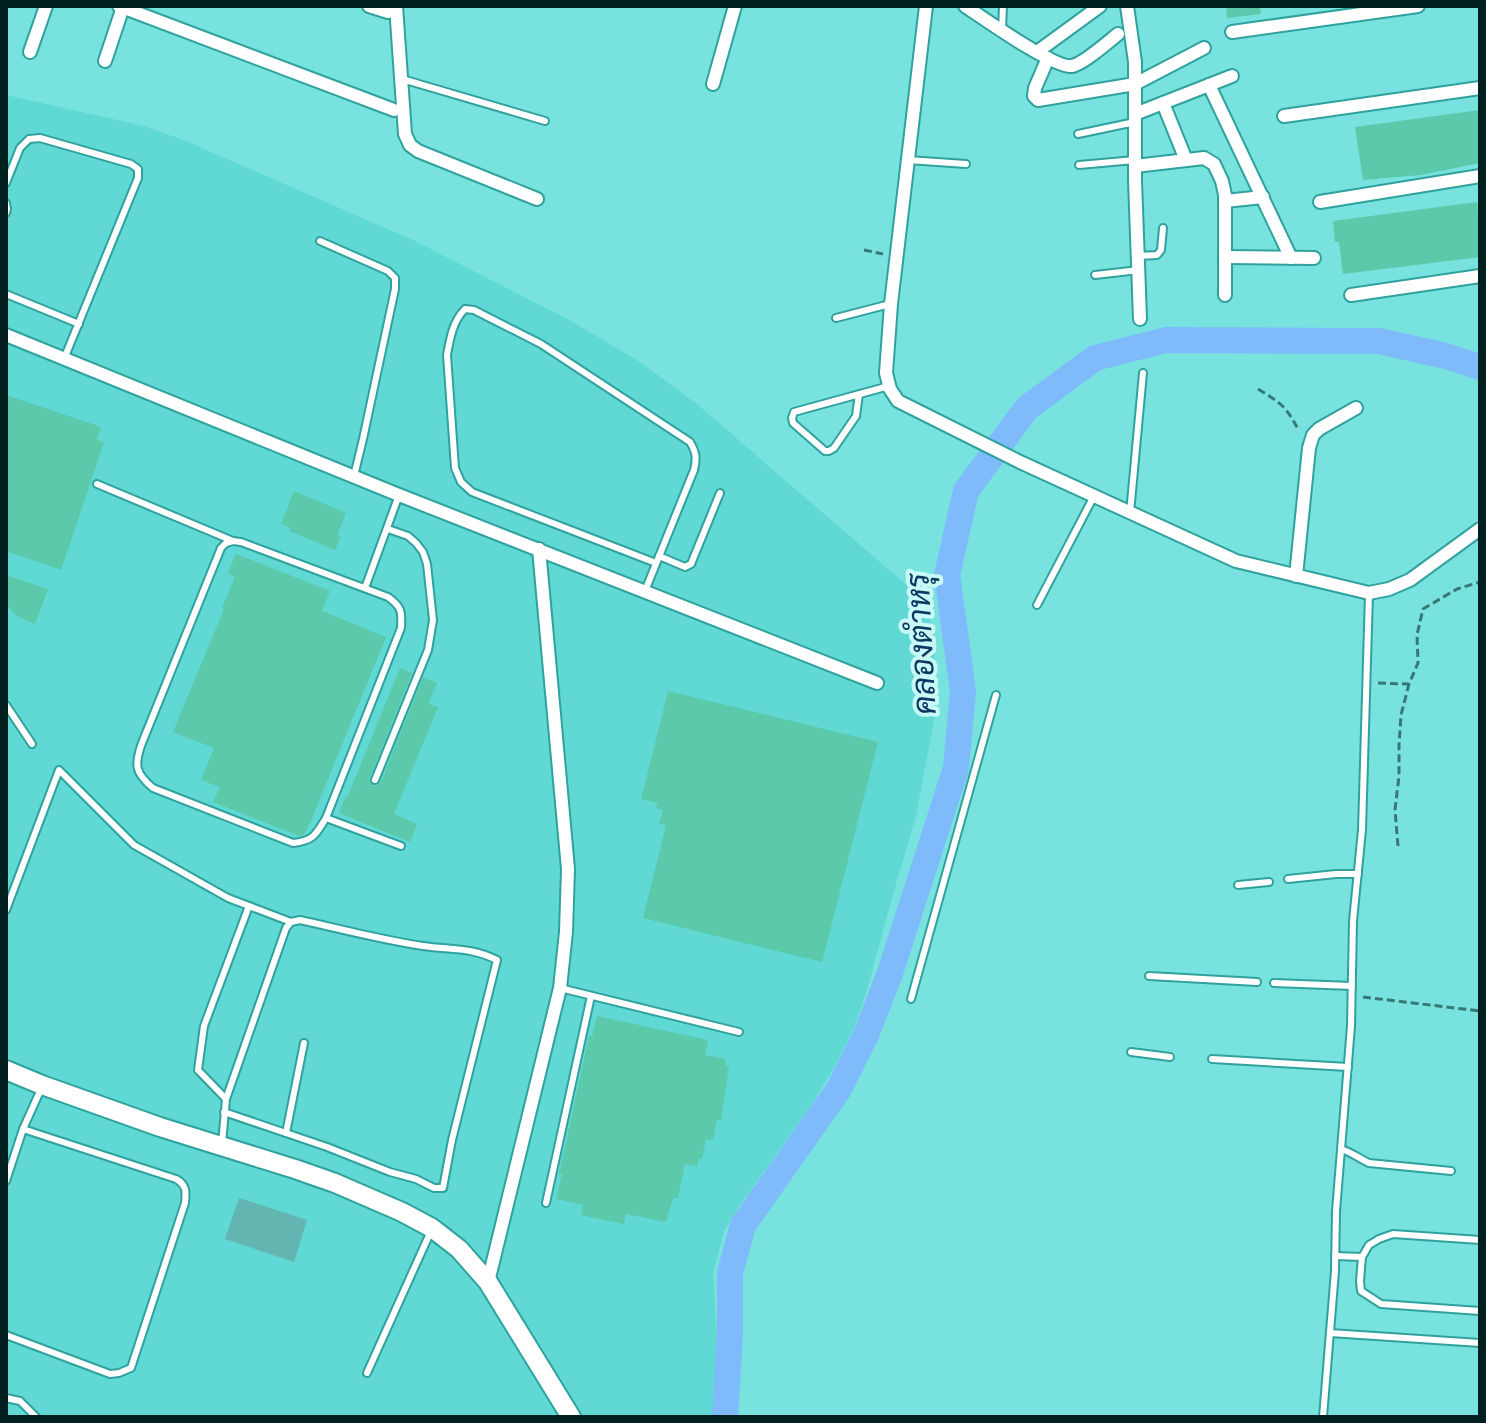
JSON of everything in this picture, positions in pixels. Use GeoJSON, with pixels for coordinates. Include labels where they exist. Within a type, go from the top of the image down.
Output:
{"type":"FeatureCollection","features":[{"type":"Feature","properties":{"kind":"street"},"geometry":{"type":"LineString","coordinates":[[30,52],[46,6]]}},
{"type":"Feature","properties":{"kind":"street"},"geometry":{"type":"LineString","coordinates":[[369,6],[392,9],[405,134],[410,145],[537,199]]}},
{"type":"Feature","properties":{"kind":"street"},"geometry":{"type":"LineString","coordinates":[[713,84],[735,6]]}},
{"type":"Feature","properties":{"kind":"street"},"geometry":{"type":"LineString","coordinates":[[926,6],[896,257],[886,373],[898,401],[1020,462],[1236,561],[1369,593],[1410,580],[1480,529]]}},
{"type":"Feature","properties":{"kind":"street"},"geometry":{"type":"LineString","coordinates":[[965,6],[1063,66],[1078,64],[1118,34]]}},
{"type":"Feature","properties":{"kind":"street"},"geometry":{"type":"LineString","coordinates":[[1100,6],[1042,55],[1034,96],[1038,100],[1135,84],[1204,48]]}},
{"type":"Feature","properties":{"kind":"street"},"geometry":{"type":"LineString","coordinates":[[1127,6],[1135,62],[1140,319]]}},
{"type":"Feature","properties":{"kind":"street"},"geometry":{"type":"LineString","coordinates":[[1232,32],[1418,6]]}},
{"type":"Feature","properties":{"kind":"street"},"geometry":{"type":"LineString","coordinates":[[105,61],[121,7],[394,110]]}},
{"type":"Feature","properties":{"kind":"street"},"geometry":{"type":"LineString","coordinates":[[1135,118],[1163,103],[1232,76]]}},
{"type":"Feature","properties":{"kind":"street"},"geometry":{"type":"LineString","coordinates":[[1209,85],[1291,258]]}},
{"type":"Feature","properties":{"kind":"street"},"geometry":{"type":"LineString","coordinates":[[1284,116],[1480,88]]}},
{"type":"Feature","properties":{"kind":"street"},"geometry":{"type":"LineString","coordinates":[[1163,103],[1186,160]]}},
{"type":"Feature","properties":{"kind":"street"},"geometry":{"type":"LineString","coordinates":[[1135,163],[1204,158],[1214,164],[1222,181],[1225,201],[1225,295]]}},
{"type":"Feature","properties":{"kind":"street"},"geometry":{"type":"LineString","coordinates":[[1320,202],[1480,176]]}},
{"type":"Feature","properties":{"kind":"street"},"geometry":{"type":"LineString","coordinates":[[1225,201],[1263,197]]}},
{"type":"Feature","properties":{"kind":"street"},"geometry":{"type":"LineString","coordinates":[[1225,257],[1314,258]]}},
{"type":"Feature","properties":{"kind":"street"},"geometry":{"type":"LineString","coordinates":[[1351,295],[1480,276]]}},
{"type":"Feature","properties":{"kind":"street"},"geometry":{"type":"LineString","coordinates":[[6,335],[399,495],[877,683]]}},
{"type":"Feature","properties":{"kind":"street"},"geometry":{"type":"LineString","coordinates":[[1296,576],[1309,448],[1313,435],[1356,408]]}},
{"type":"Feature","properties":{"kind":"street"},"geometry":{"type":"LineString","coordinates":[[488,1282],[560,988],[566,932],[568,869],[539,549]]}},
{"type":"Feature","properties":{"kind":"street"},"geometry":{"type":"LineString","coordinates":[[6,1073],[335,1183],[432,1228],[459,1249],[488,1282],[571,1417]]}},
{"type":"Feature","properties":{"kind":"lane"},"geometry":{"type":"LineString","coordinates":[[1002,30],[1003,6]]}},
{"type":"Feature","properties":{"kind":"lane"},"geometry":{"type":"LineString","coordinates":[[401,78],[545,121]]}},
{"type":"Feature","properties":{"kind":"lane"},"geometry":{"type":"LineString","coordinates":[[1078,134],[1135,118]]}},
{"type":"Feature","properties":{"kind":"lane"},"geometry":{"type":"LineString","coordinates":[[6,183],[20,148],[29,139],[40,138],[131,164],[138,169],[138,178],[64,359]]}},
{"type":"Feature","properties":{"kind":"lane"},"geometry":{"type":"LineString","coordinates":[[908,160],[966,164]]}},
{"type":"Feature","properties":{"kind":"lane"},"geometry":{"type":"LineString","coordinates":[[1079,165],[1135,163]]}},
{"type":"Feature","properties":{"kind":"lane"},"geometry":{"type":"LineString","coordinates":[[6,203],[6,213]]}},
{"type":"Feature","properties":{"kind":"lane"},"geometry":{"type":"LineString","coordinates":[[1095,275],[1157,255],[1161,250],[1163,228]]}},
{"type":"Feature","properties":{"kind":"lane"},"geometry":{"type":"LineString","coordinates":[[320,241],[388,271],[395,278],[354,476]]}},
{"type":"Feature","properties":{"kind":"lane"},"geometry":{"type":"LineString","coordinates":[[6,294],[79,324]]}},
{"type":"Feature","properties":{"kind":"lane"},"geometry":{"type":"LineString","coordinates":[[836,318],[891,304]]}},
{"type":"Feature","properties":{"kind":"lane"},"geometry":{"type":"LineString","coordinates":[[645,591],[658,560],[694,470],[697,460],[690,442],[541,344],[474,310],[465,309],[458,316],[447,355],[455,468],[461,482],[472,492],[658,560],[685,567],[691,564],[720,493]]}},
{"type":"Feature","properties":{"kind":"lane"},"geometry":{"type":"LineString","coordinates":[[1130,513],[1143,373]]}},
{"type":"Feature","properties":{"kind":"lane"},"geometry":{"type":"LineString","coordinates":[[859,394],[856,416],[829,451],[825,451],[793,423],[794,412],[859,394],[889,386]]}},
{"type":"Feature","properties":{"kind":"lane"},"geometry":{"type":"LineString","coordinates":[[97,484],[233,541],[388,597],[398,604],[401,628],[326,818],[315,836],[305,842],[293,843],[153,788],[142,779],[137,769],[137,756],[221,548],[233,541]]}},
{"type":"Feature","properties":{"kind":"lane"},"geometry":{"type":"LineString","coordinates":[[365,588],[399,495]]}},
{"type":"Feature","properties":{"kind":"lane"},"geometry":{"type":"LineString","coordinates":[[1037,605],[1094,496]]}},
{"type":"Feature","properties":{"kind":"lane"},"geometry":{"type":"LineString","coordinates":[[375,780],[428,650],[433,620],[423,552],[408,536],[388,529]]}},
{"type":"Feature","properties":{"kind":"lane"},"geometry":{"type":"LineString","coordinates":[[1323,1417],[1348,1067],[1353,921],[1362,830],[1369,593]]}},
{"type":"Feature","properties":{"kind":"lane"},"geometry":{"type":"LineString","coordinates":[[911,999],[996,695]]}},
{"type":"Feature","properties":{"kind":"lane"},"geometry":{"type":"LineString","coordinates":[[6,705],[32,744]]}},
{"type":"Feature","properties":{"kind":"lane"},"geometry":{"type":"LineString","coordinates":[[6,910],[59,770],[134,845],[228,898],[291,922],[300,920],[425,947],[459,948],[497,960],[443,1188],[434,1188],[224,1112]]}},
{"type":"Feature","properties":{"kind":"lane"},"geometry":{"type":"LineString","coordinates":[[326,818],[401,846]]}},
{"type":"Feature","properties":{"kind":"lane"},"geometry":{"type":"LineString","coordinates":[[1288,879],[1358,874]]}},
{"type":"Feature","properties":{"kind":"lane"},"geometry":{"type":"LineString","coordinates":[[1238,885],[1269,882]]}},
{"type":"Feature","properties":{"kind":"lane"},"geometry":{"type":"LineString","coordinates":[[226,1099],[198,1070],[204,1026],[249,906]]}},
{"type":"Feature","properties":{"kind":"lane"},"geometry":{"type":"LineString","coordinates":[[222,1147],[226,1099],[286,928],[291,922]]}},
{"type":"Feature","properties":{"kind":"lane"},"geometry":{"type":"LineString","coordinates":[[1149,976],[1257,982]]}},
{"type":"Feature","properties":{"kind":"lane"},"geometry":{"type":"LineString","coordinates":[[1274,983],[1352,986]]}},
{"type":"Feature","properties":{"kind":"lane"},"geometry":{"type":"LineString","coordinates":[[560,988],[739,1032]]}},
{"type":"Feature","properties":{"kind":"lane"},"geometry":{"type":"LineString","coordinates":[[546,1203],[591,996]]}},
{"type":"Feature","properties":{"kind":"lane"},"geometry":{"type":"LineString","coordinates":[[286,1133],[304,1043]]}},
{"type":"Feature","properties":{"kind":"lane"},"geometry":{"type":"LineString","coordinates":[[1131,1052],[1170,1057]]}},
{"type":"Feature","properties":{"kind":"lane"},"geometry":{"type":"LineString","coordinates":[[1212,1059],[1348,1067]]}},
{"type":"Feature","properties":{"kind":"lane"},"geometry":{"type":"LineString","coordinates":[[6,1181],[42,1085]]}},
{"type":"Feature","properties":{"kind":"lane"},"geometry":{"type":"LineString","coordinates":[[6,1335],[110,1374],[131,1368],[185,1203],[185,1187],[176,1179],[23,1129]]}},
{"type":"Feature","properties":{"kind":"lane"},"geometry":{"type":"LineString","coordinates":[[1341,1149],[1355,1153],[1369,1163],[1451,1171]]}},
{"type":"Feature","properties":{"kind":"lane"},"geometry":{"type":"LineString","coordinates":[[367,1373],[432,1228]]}},
{"type":"Feature","properties":{"kind":"lane"},"geometry":{"type":"LineString","coordinates":[[1480,1240],[1393,1234],[1369,1245],[1362,1257],[1360,1281],[1361,1291],[1381,1304],[1480,1311]]}},
{"type":"Feature","properties":{"kind":"lane"},"geometry":{"type":"LineString","coordinates":[[1335,1256],[1362,1257]]}},
{"type":"Feature","properties":{"kind":"lane"},"geometry":{"type":"LineString","coordinates":[[1330,1333],[1480,1343]]}},
{"type":"Feature","properties":{"kind":"lane"},"geometry":{"type":"LineString","coordinates":[[6,1398],[20,1401],[36,1417]]}},
{"type":"Feature","properties":{"kind":"path"},"geometry":{"type":"LineString","coordinates":[[864,250],[896,257]]}},
{"type":"Feature","properties":{"kind":"path"},"geometry":{"type":"LineString","coordinates":[[1258,389],[1280,402],[1309,448]]}},
{"type":"Feature","properties":{"kind":"path"},"geometry":{"type":"LineString","coordinates":[[1398,846],[1395,810],[1401,715],[1418,663],[1417,635],[1423,609],[1457,589],[1480,582]]}},
{"type":"Feature","properties":{"kind":"path"},"geometry":{"type":"LineString","coordinates":[[1366,683],[1409,684]]}},
{"type":"Feature","properties":{"kind":"path"},"geometry":{"type":"LineString","coordinates":[[1352,996],[1480,1011]]}},
{"type":"Feature","properties":{"kind":"shaded area"},"geometry":{"type":"Polygon","coordinates":[[[6,95],[144,126],[186,141],[415,241],[571,321],[640,362],[698,405],[918,595],[928,609],[935,659],[935,714],[916,816],[854,1028],[814,1101],[724,1231],[713,1274],[719,1369],[716,1417],[6,1417],[6,95]]]}},
{"type":"Feature","properties":{"kind":"shaded area"},"geometry":{"type":"Polygon","coordinates":[[[239,1198],[307,1220],[294,1262],[225,1239],[239,1198]]]}},
{"type":"Feature","properties":{"kind":"building"},"geometry":{"type":"Polygon","coordinates":[[[1226,6],[1260,6],[1261,14],[1227,18],[1226,6]]]}},
{"type":"Feature","properties":{"kind":"building"},"geometry":{"type":"Polygon","coordinates":[[[1480,110],[1480,163],[1421,175],[1363,180],[1355,127],[1480,110]]]}},
{"type":"Feature","properties":{"kind":"building"},"geometry":{"type":"Polygon","coordinates":[[[1477,202],[1480,257],[1343,274],[1333,221],[1477,202]]]}},
{"type":"Feature","properties":{"kind":"building"},"geometry":{"type":"Polygon","coordinates":[[[6,395],[101,427],[97,440],[104,443],[61,570],[6,551],[6,395]]]}},
{"type":"Feature","properties":{"kind":"building"},"geometry":{"type":"Polygon","coordinates":[[[294,491],[346,513],[335,550],[289,531],[291,528],[281,524],[294,491]]]}},
{"type":"Feature","properties":{"kind":"building"},"geometry":{"type":"Polygon","coordinates":[[[236,554],[330,591],[322,611],[386,637],[304,835],[299,836],[213,802],[220,787],[201,780],[214,748],[173,732],[224,609],[235,577],[228,573],[236,554]]]}},
{"type":"Feature","properties":{"kind":"building"},"geometry":{"type":"Polygon","coordinates":[[[6,575],[48,589],[35,624],[15,615],[6,604],[6,575]]]}},
{"type":"Feature","properties":{"kind":"building"},"geometry":{"type":"Polygon","coordinates":[[[400,668],[412,673],[369,780],[374,786],[381,782],[423,677],[437,683],[428,704],[438,707],[394,814],[417,824],[410,842],[339,813],[400,668]]]}},
{"type":"Feature","properties":{"kind":"building"},"geometry":{"type":"Polygon","coordinates":[[[668,691],[878,742],[822,962],[643,918],[666,825],[659,824],[663,810],[656,808],[658,803],[641,799],[668,691]]]}},
{"type":"Feature","properties":{"kind":"building"},"geometry":{"type":"Polygon","coordinates":[[[597,1016],[708,1040],[705,1055],[726,1059],[725,1065],[729,1067],[721,1120],[717,1120],[713,1140],[706,1139],[702,1159],[699,1158],[697,1166],[685,1164],[678,1198],[673,1198],[666,1222],[626,1214],[624,1224],[581,1215],[583,1205],[556,1199],[589,1036],[592,1037],[597,1016]]]}},
{"type":"Feature","properties":{"kind":"waterway","name":"คลองตำหรุ"},"geometry":{"type":"LineString","coordinates":[[725,1417],[730,1273],[743,1225],[839,1089],[866,1035],[890,973],[956,768],[963,691],[947,575],[966,491],[1027,408],[1095,358],[1166,340],[1379,341],[1480,367]]}}]}
